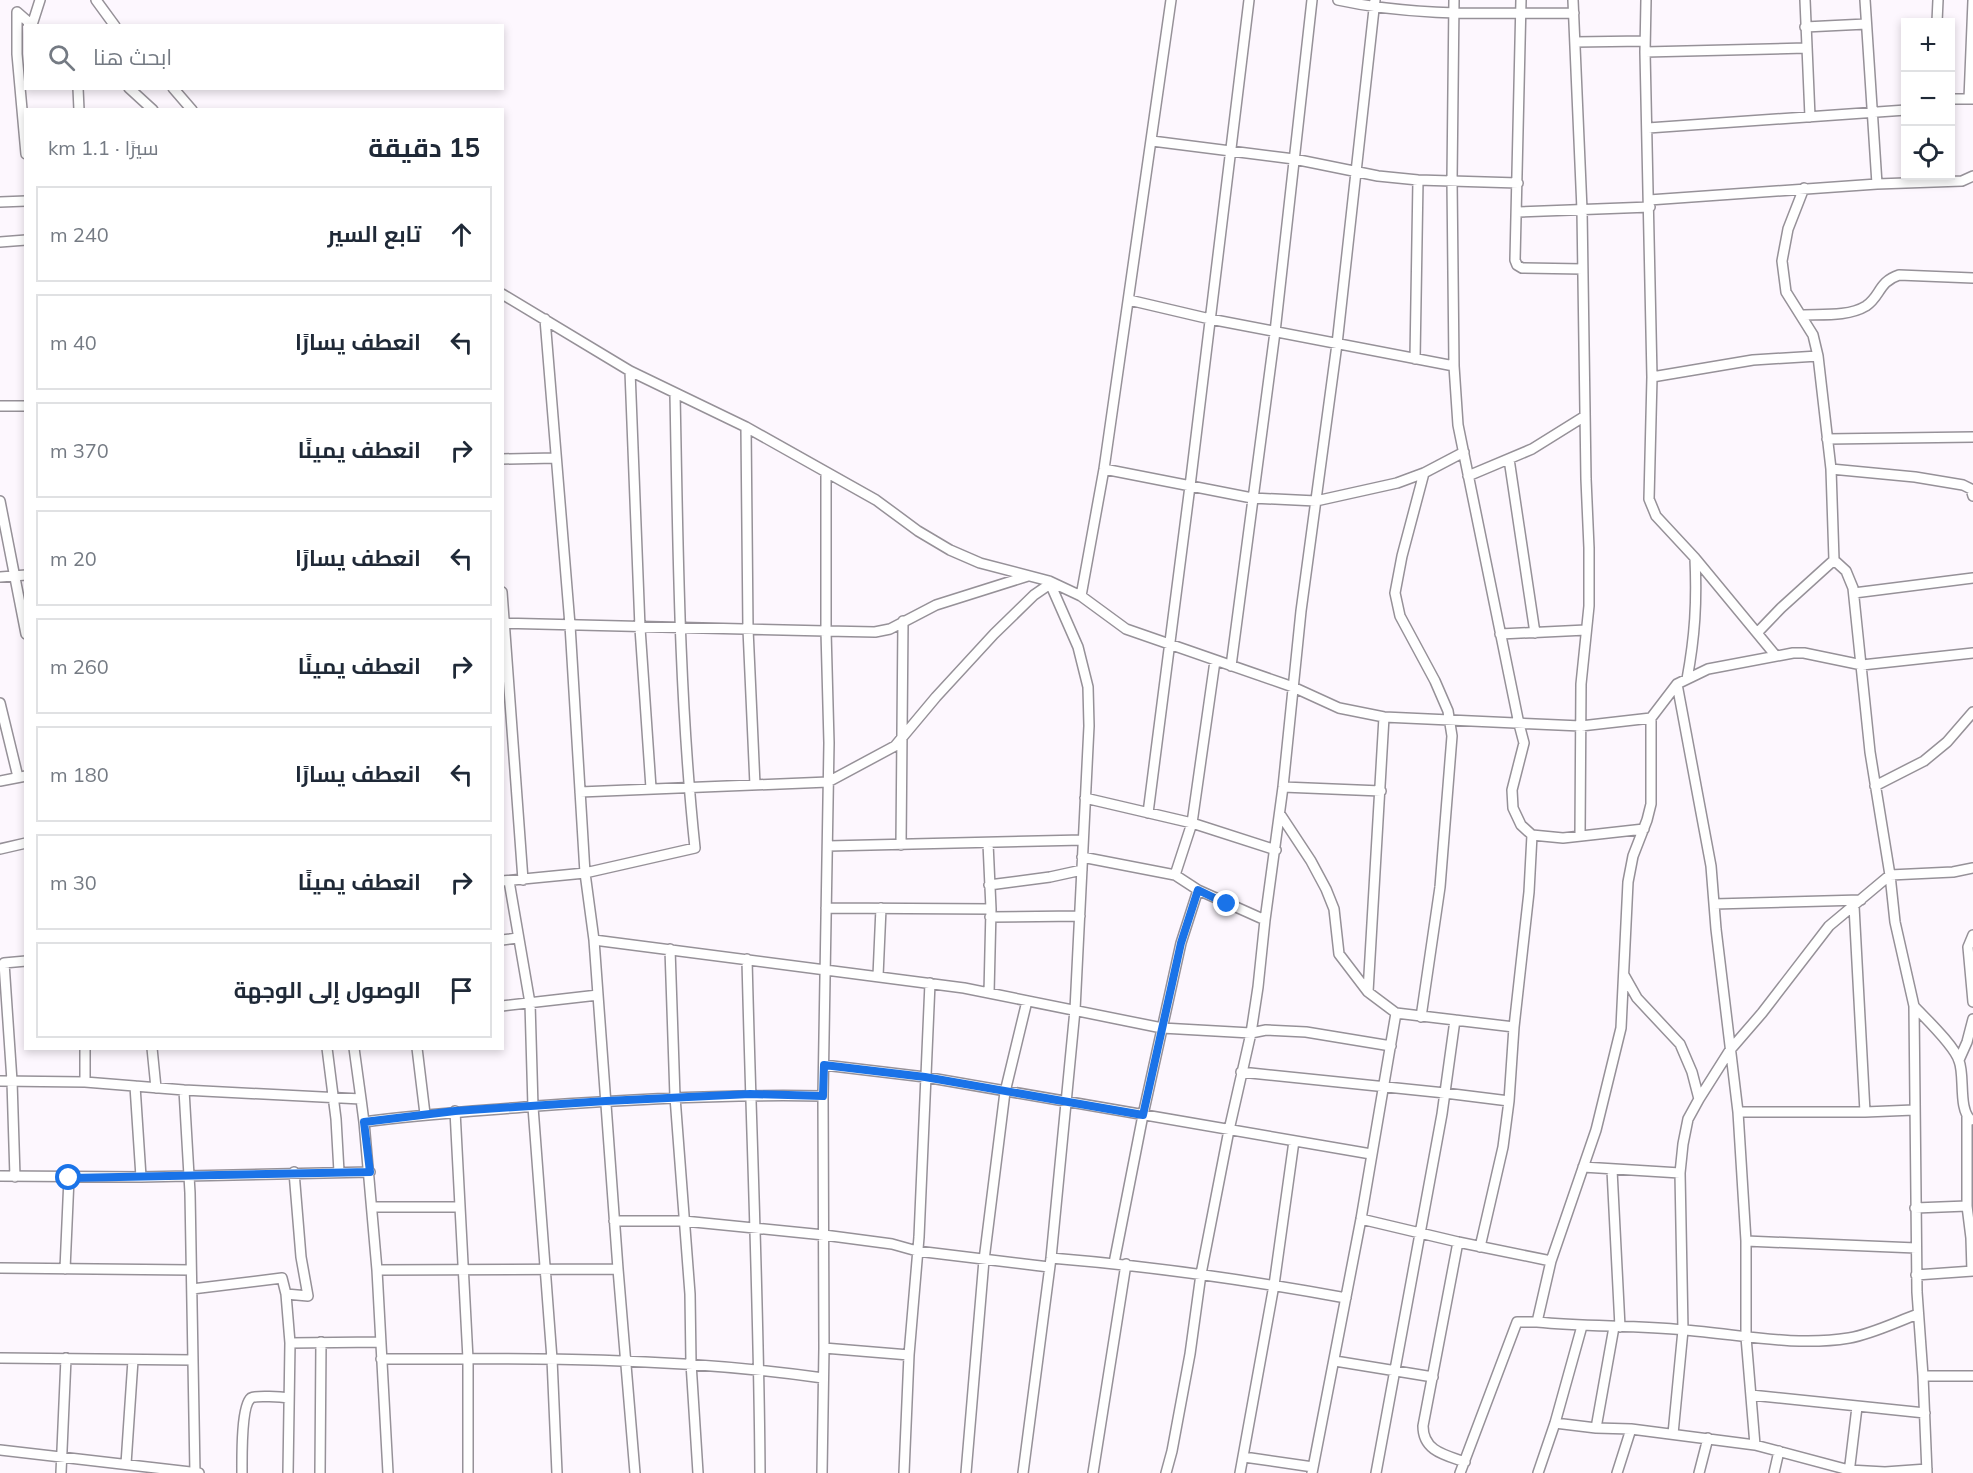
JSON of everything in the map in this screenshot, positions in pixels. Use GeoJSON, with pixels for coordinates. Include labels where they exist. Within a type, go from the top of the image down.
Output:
{"type":"FeatureCollection","features":[{"type":"Feature","properties":{"kind":"street"},"geometry":{"type":"LineString","coordinates":[[33,24],[40,0]]}},
{"type":"Feature","properties":{"kind":"street"},"geometry":{"type":"LineString","coordinates":[[96,0],[114,24]]}},
{"type":"Feature","properties":{"kind":"street"},"geometry":{"type":"LineString","coordinates":[[1081,596],[1104,469],[1171,0]]}},
{"type":"Feature","properties":{"kind":"street"},"geometry":{"type":"LineString","coordinates":[[1148,813],[1248,0]]}},
{"type":"Feature","properties":{"kind":"street"},"geometry":{"type":"LineString","coordinates":[[1231,666],[1275,332],[1312,0]]}},
{"type":"Feature","properties":{"kind":"street"},"geometry":{"type":"LineString","coordinates":[[1338,0],[1455,13],[1574,13]]}},
{"type":"Feature","properties":{"kind":"street"},"geometry":{"type":"LineString","coordinates":[[1454,0],[1452,180],[1454,366],[1458,426],[1524,743],[1512,790],[1513,808],[1521,825],[1532,836],[1580,836],[1644,829]]}},
{"type":"Feature","properties":{"kind":"street"},"geometry":{"type":"LineString","coordinates":[[1521,0],[1518,212],[1515,260],[1522,268],[1583,269]]}},
{"type":"Feature","properties":{"kind":"street"},"geometry":{"type":"LineString","coordinates":[[1573,0],[1582,210],[1589,548],[1589,606],[1581,684],[1580,836]]}},
{"type":"Feature","properties":{"kind":"street"},"geometry":{"type":"LineString","coordinates":[[1646,0],[1645,52],[1652,377],[1649,499],[1656,516],[1695,558],[1776,656]]}},
{"type":"Feature","properties":{"kind":"street"},"geometry":{"type":"LineString","coordinates":[[1805,0],[1810,117]]}},
{"type":"Feature","properties":{"kind":"street"},"geometry":{"type":"LineString","coordinates":[[1865,0],[1877,184]]}},
{"type":"Feature","properties":{"kind":"street"},"geometry":{"type":"LineString","coordinates":[[1938,0],[1938,18]]}},
{"type":"Feature","properties":{"kind":"street"},"geometry":{"type":"LineString","coordinates":[[1955,99],[1971,99],[1973,1]]}},
{"type":"Feature","properties":{"kind":"street"},"geometry":{"type":"LineString","coordinates":[[1166,1473],[1190,1354],[1201,1274],[1241,1072],[1251,1033],[1276,850],[1293,687],[1337,344],[1375,4]]}},
{"type":"Feature","properties":{"kind":"street"},"geometry":{"type":"LineString","coordinates":[[24,132],[17,54],[17,12],[32,24]]}},
{"type":"Feature","properties":{"kind":"street"},"geometry":{"type":"LineString","coordinates":[[1805,27],[1866,24]]}},
{"type":"Feature","properties":{"kind":"street"},"geometry":{"type":"LineString","coordinates":[[1575,42],[1645,41]]}},
{"type":"Feature","properties":{"kind":"street"},"geometry":{"type":"LineString","coordinates":[[1645,52],[1806,48]]}},
{"type":"Feature","properties":{"kind":"street"},"geometry":{"type":"LineString","coordinates":[[78,90],[79,108]]}},
{"type":"Feature","properties":{"kind":"street"},"geometry":{"type":"LineString","coordinates":[[131,90],[151,108]]}},
{"type":"Feature","properties":{"kind":"street"},"geometry":{"type":"LineString","coordinates":[[175,90],[190,108]]}},
{"type":"Feature","properties":{"kind":"street"},"geometry":{"type":"LineString","coordinates":[[1648,128],[1901,110]]}},
{"type":"Feature","properties":{"kind":"street"},"geometry":{"type":"LineString","coordinates":[[1152,141],[1294,159],[1355,172],[1418,180],[1518,183]]}},
{"type":"Feature","properties":{"kind":"street"},"geometry":{"type":"LineString","coordinates":[[1948,180],[1962,181],[1973,176]]}},
{"type":"Feature","properties":{"kind":"street"},"geometry":{"type":"LineString","coordinates":[[1415,359],[1418,180]]}},
{"type":"Feature","properties":{"kind":"street"},"geometry":{"type":"LineString","coordinates":[[1518,212],[1582,210],[1804,188],[1923,180]]}},
{"type":"Feature","properties":{"kind":"street"},"geometry":{"type":"LineString","coordinates":[[1555,1423],[1631,1429],[1755,1445],[1849,1471],[1927,1471],[1916,1275],[1914,1006],[1895,922],[1890,875],[1875,786],[1854,593],[1846,571],[1834,560],[1831,470],[1818,356],[1813,335],[1786,292],[1782,261],[1788,229],[1804,188]]}},
{"type":"Feature","properties":{"kind":"street"},"geometry":{"type":"LineString","coordinates":[[0,202],[24,201]]}},
{"type":"Feature","properties":{"kind":"street"},"geometry":{"type":"LineString","coordinates":[[0,242],[24,240]]}},
{"type":"Feature","properties":{"kind":"street"},"geometry":{"type":"LineString","coordinates":[[1801,315],[1853,312],[1867,306],[1887,279],[1899,275],[1973,278]]}},
{"type":"Feature","properties":{"kind":"street"},"geometry":{"type":"LineString","coordinates":[[504,295],[630,370],[746,427],[876,500],[918,531],[950,550],[980,562],[1050,583],[1081,596],[1126,629],[1293,687],[1339,708],[1384,717],[1450,722],[1581,726],[1652,718]]}},
{"type":"Feature","properties":{"kind":"street"},"geometry":{"type":"LineString","coordinates":[[1129,300],[1210,319],[1454,366]]}},
{"type":"Feature","properties":{"kind":"street"},"geometry":{"type":"LineString","coordinates":[[544,319],[570,625],[585,873],[594,940],[635,1473]]}},
{"type":"Feature","properties":{"kind":"street"},"geometry":{"type":"LineString","coordinates":[[1652,377],[1754,360],[1818,356]]}},
{"type":"Feature","properties":{"kind":"street"},"geometry":{"type":"LineString","coordinates":[[630,370],[640,628],[651,788]]}},
{"type":"Feature","properties":{"kind":"street"},"geometry":{"type":"LineString","coordinates":[[557,1473],[552,1359],[534,1107],[530,1003],[506,881],[585,873],[694,848],[688,787],[679,628],[675,394]]}},
{"type":"Feature","properties":{"kind":"street"},"geometry":{"type":"LineString","coordinates":[[0,406],[24,406]]}},
{"type":"Feature","properties":{"kind":"street"},"geometry":{"type":"LineString","coordinates":[[1468,476],[1532,449],[1585,416]]}},
{"type":"Feature","properties":{"kind":"street"},"geometry":{"type":"LineString","coordinates":[[746,427],[748,629],[755,785]]}},
{"type":"Feature","properties":{"kind":"street"},"geometry":{"type":"LineString","coordinates":[[1827,439],[1973,437]]}},
{"type":"Feature","properties":{"kind":"street"},"geometry":{"type":"LineString","coordinates":[[1104,469],[1252,498],[1316,501],[1397,483],[1424,473],[1464,452]]}},
{"type":"Feature","properties":{"kind":"street"},"geometry":{"type":"LineString","coordinates":[[504,459],[556,458]]}},
{"type":"Feature","properties":{"kind":"street"},"geometry":{"type":"LineString","coordinates":[[1509,459],[1535,633]]}},
{"type":"Feature","properties":{"kind":"street"},"geometry":{"type":"LineString","coordinates":[[1831,470],[1915,477],[1963,485],[1971,489],[1973,496]]}},
{"type":"Feature","properties":{"kind":"street"},"geometry":{"type":"LineString","coordinates":[[822,1473],[823,1096],[828,846],[826,473]]}},
{"type":"Feature","properties":{"kind":"street"},"geometry":{"type":"LineString","coordinates":[[1421,1017],[1440,887],[1452,736],[1450,722],[1435,681],[1400,616],[1395,593],[1402,556],[1424,473]]}},
{"type":"Feature","properties":{"kind":"street"},"geometry":{"type":"LineString","coordinates":[[0,501],[24,624]]}},
{"type":"Feature","properties":{"kind":"street"},"geometry":{"type":"LineString","coordinates":[[1688,679],[1694,645],[1697,605],[1695,558]]}},
{"type":"Feature","properties":{"kind":"street"},"geometry":{"type":"LineString","coordinates":[[1757,633],[1834,560]]}},
{"type":"Feature","properties":{"kind":"street"},"geometry":{"type":"LineString","coordinates":[[0,577],[24,575]]}},
{"type":"Feature","properties":{"kind":"street"},"geometry":{"type":"LineString","coordinates":[[504,623],[875,632],[890,629],[936,605],[1028,576]]}},
{"type":"Feature","properties":{"kind":"street"},"geometry":{"type":"LineString","coordinates":[[1854,593],[1973,578]]}},
{"type":"Feature","properties":{"kind":"street"},"geometry":{"type":"LineString","coordinates":[[580,792],[828,782],[883,754],[903,739],[936,697],[994,634],[1050,583]]}},
{"type":"Feature","properties":{"kind":"street"},"geometry":{"type":"LineString","coordinates":[[1023,1473],[1050,1262],[1075,1010],[1089,726],[1088,687],[1078,647],[1050,583]]}},
{"type":"Feature","properties":{"kind":"street"},"geometry":{"type":"LineString","coordinates":[[901,844],[903,621]]}},
{"type":"Feature","properties":{"kind":"street"},"geometry":{"type":"LineString","coordinates":[[1500,634],[1586,630]]}},
{"type":"Feature","properties":{"kind":"street"},"geometry":{"type":"LineString","coordinates":[[504,636],[523,880]]}},
{"type":"Feature","properties":{"kind":"street"},"geometry":{"type":"LineString","coordinates":[[1537,1322],[1551,1261],[1596,1130],[1621,1028],[1628,882],[1633,856],[1651,804],[1652,718],[1677,684],[1708,669],[1804,652],[1862,665],[1973,653]]}},
{"type":"Feature","properties":{"kind":"street"},"geometry":{"type":"LineString","coordinates":[[1175,875],[1192,823],[1215,661]]}},
{"type":"Feature","properties":{"kind":"street"},"geometry":{"type":"LineString","coordinates":[[1677,684],[1712,866],[1714,904],[1738,1112],[1746,1241],[1746,1337],[1755,1445]]}},
{"type":"Feature","properties":{"kind":"street"},"geometry":{"type":"LineString","coordinates":[[0,703],[22,777],[0,781]]}},
{"type":"Feature","properties":{"kind":"street"},"geometry":{"type":"LineString","coordinates":[[1875,786],[1924,761],[1947,742],[1973,712]]}},
{"type":"Feature","properties":{"kind":"street"},"geometry":{"type":"LineString","coordinates":[[1368,992],[1384,717]]}},
{"type":"Feature","properties":{"kind":"street"},"geometry":{"type":"LineString","coordinates":[[1283,787],[1381,791]]}},
{"type":"Feature","properties":{"kind":"street"},"geometry":{"type":"LineString","coordinates":[[1084,798],[1192,823],[1276,850]]}},
{"type":"Feature","properties":{"kind":"street"},"geometry":{"type":"LineString","coordinates":[[1280,814],[1326,888],[1334,909],[1339,954],[1368,992],[1396,1013],[1514,1027]]}},
{"type":"Feature","properties":{"kind":"street"},"geometry":{"type":"LineString","coordinates":[[1480,1247],[1503,1147],[1509,1101],[1514,1027],[1529,892],[1532,836]]}},
{"type":"Feature","properties":{"kind":"street"},"geometry":{"type":"LineString","coordinates":[[828,846],[1083,840]]}},
{"type":"Feature","properties":{"kind":"street"},"geometry":{"type":"LineString","coordinates":[[0,849],[24,843]]}},
{"type":"Feature","properties":{"kind":"street"},"geometry":{"type":"LineString","coordinates":[[988,843],[989,993]]}},
{"type":"Feature","properties":{"kind":"street"},"geometry":{"type":"LineString","coordinates":[[1082,857],[1175,875],[1198,890],[1265,920]]}},
{"type":"Feature","properties":{"kind":"street"},"geometry":{"type":"LineString","coordinates":[[1672,1434],[1683,1330],[1680,1173],[1688,1119],[1730,1050],[1829,926],[1890,875],[1942,873],[1973,868]]}},
{"type":"Feature","properties":{"kind":"street"},"geometry":{"type":"LineString","coordinates":[[989,885],[1050,877],[1082,870]]}},
{"type":"Feature","properties":{"kind":"street"},"geometry":{"type":"LineString","coordinates":[[1114,1263],[1143,1115],[1181,943],[1198,890]]}},
{"type":"Feature","properties":{"kind":"street"},"geometry":{"type":"LineString","coordinates":[[1714,904],[1858,903]]}},
{"type":"Feature","properties":{"kind":"street"},"geometry":{"type":"LineString","coordinates":[[1858,903],[1865,1112]]}},
{"type":"Feature","properties":{"kind":"street"},"geometry":{"type":"LineString","coordinates":[[826,908],[1080,916]]}},
{"type":"Feature","properties":{"kind":"street"},"geometry":{"type":"LineString","coordinates":[[878,976],[881,908]]}},
{"type":"Feature","properties":{"kind":"street"},"geometry":{"type":"LineString","coordinates":[[1973,935],[1968,947],[1973,1002]]}},
{"type":"Feature","properties":{"kind":"street"},"geometry":{"type":"LineString","coordinates":[[504,940],[517,938]]}},
{"type":"Feature","properties":{"kind":"street"},"geometry":{"type":"LineString","coordinates":[[594,940],[930,983],[1162,1028],[1251,1033],[1266,1030],[1306,1032],[1391,1046]]}},
{"type":"Feature","properties":{"kind":"street"},"geometry":{"type":"LineString","coordinates":[[670,949],[675,1097],[690,1294],[691,1364],[698,1473]]}},
{"type":"Feature","properties":{"kind":"street"},"geometry":{"type":"LineString","coordinates":[[747,959],[756,1230],[760,1473]]}},
{"type":"Feature","properties":{"kind":"street"},"geometry":{"type":"LineString","coordinates":[[15,1177],[12,1081],[4,963],[24,961]]}},
{"type":"Feature","properties":{"kind":"street"},"geometry":{"type":"LineString","coordinates":[[1624,974],[1637,998],[1680,1044],[1692,1072],[1699,1099]]}},
{"type":"Feature","properties":{"kind":"street"},"geometry":{"type":"LineString","coordinates":[[904,1473],[930,983]]}},
{"type":"Feature","properties":{"kind":"street"},"geometry":{"type":"LineString","coordinates":[[504,1006],[598,995]]}},
{"type":"Feature","properties":{"kind":"street"},"geometry":{"type":"LineString","coordinates":[[966,1473],[984,1260],[1005,1092],[1028,1001]]}},
{"type":"Feature","properties":{"kind":"street"},"geometry":{"type":"LineString","coordinates":[[1914,1006],[1959,1060],[1970,1119],[1967,1206],[1972,1271],[1916,1275]]}},
{"type":"Feature","properties":{"kind":"street"},"geometry":{"type":"LineString","coordinates":[[1244,1457],[1312,1470],[1335,1361],[1396,1013]]}},
{"type":"Feature","properties":{"kind":"street"},"geometry":{"type":"LineString","coordinates":[[1959,1060],[1973,1019]]}},
{"type":"Feature","properties":{"kind":"street"},"geometry":{"type":"LineString","coordinates":[[1376,1473],[1421,1234],[1455,1020]]}},
{"type":"Feature","properties":{"kind":"street"},"geometry":{"type":"LineString","coordinates":[[85,1050],[85,1082]]}},
{"type":"Feature","properties":{"kind":"street"},"geometry":{"type":"LineString","coordinates":[[153,1050],[156,1088]]}},
{"type":"Feature","properties":{"kind":"street"},"geometry":{"type":"LineString","coordinates":[[327,1050],[339,1172]]}},
{"type":"Feature","properties":{"kind":"street"},"geometry":{"type":"LineString","coordinates":[[354,1050],[373,1207],[388,1473]]}},
{"type":"Feature","properties":{"kind":"street"},"geometry":{"type":"LineString","coordinates":[[417,1050],[425,1114]]}},
{"type":"Feature","properties":{"kind":"street"},"geometry":{"type":"LineString","coordinates":[[824,1065],[925,1077],[1371,1154]]}},
{"type":"Feature","properties":{"kind":"street"},"geometry":{"type":"LineString","coordinates":[[1241,1072],[1295,1076],[1509,1101]]}},
{"type":"Feature","properties":{"kind":"street"},"geometry":{"type":"LineString","coordinates":[[0,1081],[85,1082],[184,1090],[361,1099]]}},
{"type":"Feature","properties":{"kind":"street"},"geometry":{"type":"LineString","coordinates":[[135,1086],[141,1177]]}},
{"type":"Feature","properties":{"kind":"street"},"geometry":{"type":"LineString","coordinates":[[0,1450],[61,1456],[133,1468],[197,1473],[189,1176],[184,1090]]}},
{"type":"Feature","properties":{"kind":"street"},"geometry":{"type":"LineString","coordinates":[[364,1122],[455,1111],[675,1097],[750,1094],[823,1096]]}},
{"type":"Feature","properties":{"kind":"street"},"geometry":{"type":"LineString","coordinates":[[1738,1112],[1914,1110]]}},
{"type":"Feature","properties":{"kind":"street"},"geometry":{"type":"LineString","coordinates":[[455,1111],[459,1207],[465,1271],[468,1473]]}},
{"type":"Feature","properties":{"kind":"street"},"geometry":{"type":"LineString","coordinates":[[1240,1473],[1274,1285],[1294,1141]]}},
{"type":"Feature","properties":{"kind":"street"},"geometry":{"type":"LineString","coordinates":[[1583,1167],[1680,1173]]}},
{"type":"Feature","properties":{"kind":"street"},"geometry":{"type":"LineString","coordinates":[[1596,1428],[1617,1327],[1612,1170]]}},
{"type":"Feature","properties":{"kind":"street"},"geometry":{"type":"LineString","coordinates":[[286,1294],[308,1296],[301,1257],[294,1172]]}},
{"type":"Feature","properties":{"kind":"street"},"geometry":{"type":"LineString","coordinates":[[0,1176],[69,1178],[370,1172]]}},
{"type":"Feature","properties":{"kind":"street"},"geometry":{"type":"LineString","coordinates":[[65,1269],[69,1178]]}},
{"type":"Feature","properties":{"kind":"street"},"geometry":{"type":"LineString","coordinates":[[1915,1208],[1967,1206]]}},
{"type":"Feature","properties":{"kind":"street"},"geometry":{"type":"LineString","coordinates":[[373,1207],[459,1207]]}},
{"type":"Feature","properties":{"kind":"street"},"geometry":{"type":"LineString","coordinates":[[1361,1219],[1551,1261]]}},
{"type":"Feature","properties":{"kind":"street"},"geometry":{"type":"LineString","coordinates":[[614,1221],[684,1221],[756,1230],[824,1234],[892,1244],[917,1251],[984,1260],[1126,1264],[1274,1285],[1346,1298]]}},
{"type":"Feature","properties":{"kind":"street"},"geometry":{"type":"LineString","coordinates":[[1746,1241],[1916,1248]]}},
{"type":"Feature","properties":{"kind":"street"},"geometry":{"type":"LineString","coordinates":[[1458,1242],[1423,1436],[1427,1444],[1444,1455],[1465,1462]]}},
{"type":"Feature","properties":{"kind":"street"},"geometry":{"type":"LineString","coordinates":[[1094,1473],[1126,1264]]}},
{"type":"Feature","properties":{"kind":"street"},"geometry":{"type":"LineString","coordinates":[[0,1268],[191,1270]]}},
{"type":"Feature","properties":{"kind":"street"},"geometry":{"type":"LineString","coordinates":[[377,1270],[618,1269]]}},
{"type":"Feature","properties":{"kind":"street"},"geometry":{"type":"LineString","coordinates":[[192,1289],[282,1278],[286,1294],[290,1343],[288,1473]]}},
{"type":"Feature","properties":{"kind":"street"},"geometry":{"type":"LineString","coordinates":[[1460,1473],[1517,1322],[1683,1330],[1746,1337],[1814,1340],[1850,1338],[1918,1314]]}},
{"type":"Feature","properties":{"kind":"street"},"geometry":{"type":"LineString","coordinates":[[1538,1473],[1555,1423],[1582,1326]]}},
{"type":"Feature","properties":{"kind":"street"},"geometry":{"type":"LineString","coordinates":[[320,1473],[321,1342]]}},
{"type":"Feature","properties":{"kind":"street"},"geometry":{"type":"LineString","coordinates":[[290,1343],[380,1342]]}},
{"type":"Feature","properties":{"kind":"street"},"geometry":{"type":"LineString","coordinates":[[824,1348],[909,1355]]}},
{"type":"Feature","properties":{"kind":"street"},"geometry":{"type":"LineString","coordinates":[[0,1358],[193,1360]]}},
{"type":"Feature","properties":{"kind":"street"},"geometry":{"type":"LineString","coordinates":[[61,1473],[66,1358]]}},
{"type":"Feature","properties":{"kind":"street"},"geometry":{"type":"LineString","coordinates":[[381,1359],[627,1361],[759,1369],[823,1378]]}},
{"type":"Feature","properties":{"kind":"street"},"geometry":{"type":"LineString","coordinates":[[133,1360],[133,1468]]}},
{"type":"Feature","properties":{"kind":"street"},"geometry":{"type":"LineString","coordinates":[[1335,1361],[1433,1377]]}},
{"type":"Feature","properties":{"kind":"street"},"geometry":{"type":"LineString","coordinates":[[1923,1376],[1973,1376]]}},
{"type":"Feature","properties":{"kind":"street"},"geometry":{"type":"LineString","coordinates":[[1751,1395],[1925,1413]]}},
{"type":"Feature","properties":{"kind":"street"},"geometry":{"type":"LineString","coordinates":[[242,1473],[245,1414],[249,1401],[255,1397],[289,1398]]}},
{"type":"Feature","properties":{"kind":"street"},"geometry":{"type":"LineString","coordinates":[[1849,1471],[1857,1407]]}},
{"type":"Feature","properties":{"kind":"street"},"geometry":{"type":"LineString","coordinates":[[1617,1473],[1631,1429]]}},
{"type":"Feature","properties":{"kind":"street"},"geometry":{"type":"LineString","coordinates":[[1699,1473],[1708,1438]]}},
{"type":"Feature","properties":{"kind":"street"},"geometry":{"type":"LineString","coordinates":[[1774,1473],[1779,1451]]}},
{"type":"Feature","properties":{"kind":"route"},"geometry":{"type":"LineString","coordinates":[[69,1178],[370,1172],[364,1122],[455,1111],[675,1097],[750,1094],[823,1096],[824,1065],[925,1077],[1143,1115],[1181,943],[1198,890],[1227,904]]}}]}
